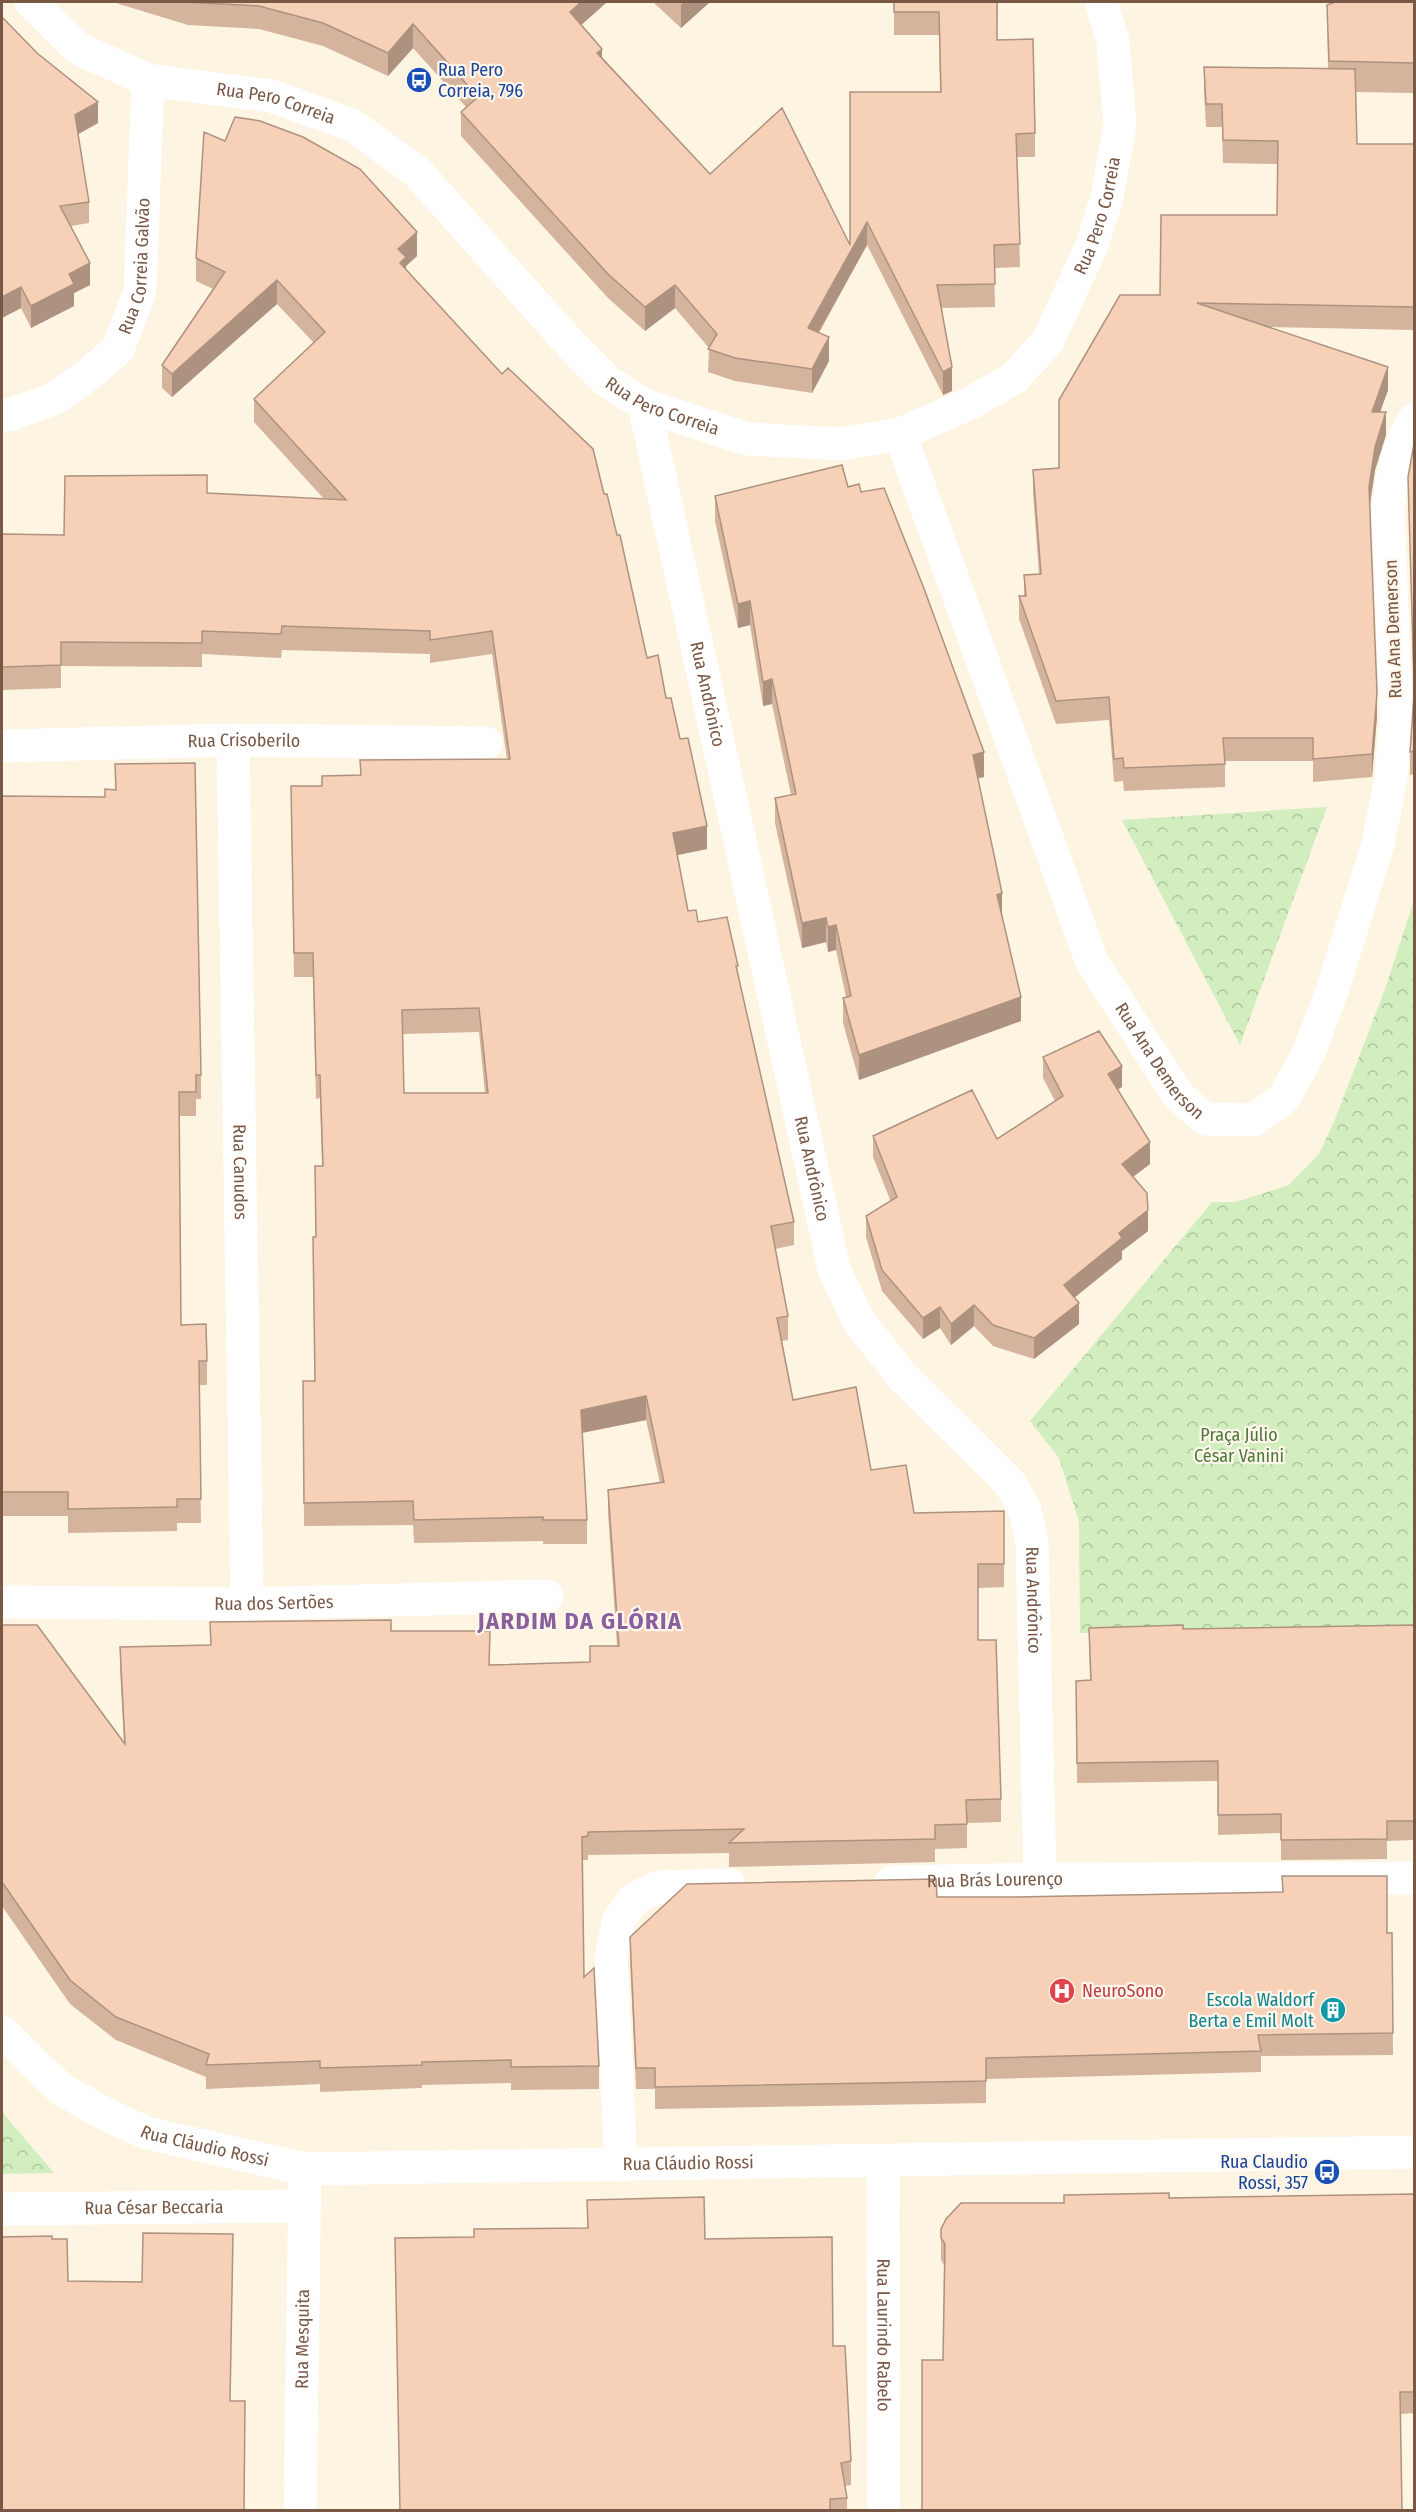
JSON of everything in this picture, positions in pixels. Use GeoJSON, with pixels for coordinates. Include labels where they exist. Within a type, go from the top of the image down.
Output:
{"type":"FeatureCollection","features":[{"type":"Feature","properties":{"kind":"street","name":"Rua Pero Correia"},"geometry":{"type":"LineString","coordinates":[[31,2],[80,50],[148,80],[272,96],[352,125],[417,172],[574,348],[607,381],[644,405],[747,439],[842,444],[900,434],[970,403],[1014,378],[1048,341],[1095,235],[1107,197],[1120,125],[1113,41],[1101,2]]}},
{"type":"Feature","properties":{"kind":"street","name":"Rua Correia Galvão"},"geometry":{"type":"LineString","coordinates":[[2,414],[9,416],[54,399],[88,375],[118,349],[141,292],[148,80]]}},
{"type":"Feature","properties":{"kind":"street","name":"Rua Andrônico"},"geometry":{"type":"LineString","coordinates":[[644,405],[834,1269],[858,1320],[901,1375],[1009,1482],[1025,1510],[1032,1544],[1040,1879]]}},
{"type":"Feature","properties":{"kind":"street","name":"Rua Ana Demerson"},"geometry":{"type":"LineString","coordinates":[[900,434],[1092,962],[1178,1095],[1205,1119],[1254,1120],[1284,1098],[1309,1052],[1332,991],[1378,844],[1391,779],[1396,716],[1388,509],[1392,476],[1406,434],[1414,420]]}},
{"type":"Feature","properties":{"kind":"street","name":"Rua Crisoberilo"},"geometry":{"type":"LineString","coordinates":[[2,746],[233,740],[486,743]]}},
{"type":"Feature","properties":{"kind":"street","name":"Rua Canudos"},"geometry":{"type":"LineString","coordinates":[[233,740],[247,1604]]}},
{"type":"Feature","properties":{"kind":"street","name":"Rua dos Sertões"},"geometry":{"type":"LineString","coordinates":[[2,1602],[247,1604],[547,1596]]}},
{"type":"Feature","properties":{"kind":"street","name":"Rua Brás Lourenço"},"geometry":{"type":"LineString","coordinates":[[861,1883],[1040,1879],[1414,1878]]}},
{"type":"Feature","properties":{"kind":"street"},"geometry":{"type":"LineString","coordinates":[[621,2165],[611,1956],[619,1920],[633,1899],[658,1887],[753,1885]]}},
{"type":"Feature","properties":{"kind":"street","name":"Rua Cláudio Rossi"},"geometry":{"type":"LineString","coordinates":[[2,2032],[61,2089],[109,2116],[147,2133],[305,2169],[1414,2152]]}},
{"type":"Feature","properties":{"kind":"street","name":"Rua Laurindo Rabelo"},"geometry":{"type":"LineString","coordinates":[[883,2161],[884,2511]]}},
{"type":"Feature","properties":{"kind":"street","name":"Rua Mesquita"},"geometry":{"type":"LineString","coordinates":[[300,2511],[305,2169]]}},
{"type":"Feature","properties":{"kind":"street","name":"Rua César Beccaria"},"geometry":{"type":"LineString","coordinates":[[2,2209],[305,2206]]}},
{"type":"Feature","properties":{"kind":"green space"},"geometry":{"type":"Polygon","coordinates":[[[1327,807],[1240,1045],[1122,820],[1327,807]]]}},
{"type":"Feature","properties":{"kind":"green space","name":"Praça Júlio César Vanini"},"geometry":{"type":"Polygon","coordinates":[[[1414,900],[1414,1626],[1080,1633],[1079,1522],[1059,1458],[1030,1421],[1212,1202],[1236,1202],[1289,1185],[1319,1154],[1336,1117],[1385,989],[1414,900]]]}},
{"type":"Feature","properties":{"kind":"green space"},"geometry":{"type":"Polygon","coordinates":[[[2,2112],[54,2173],[2,2174],[2,2112]]]}},
{"type":"Feature","properties":{"kind":"building"},"geometry":{"type":"Polygon","coordinates":[[[186,2],[581,2],[570,12],[602,49],[597,53],[710,174],[782,108],[850,245],[850,92],[941,92],[939,12],[894,12],[894,2],[997,2],[997,40],[1033,39],[1035,133],[1016,134],[1020,244],[994,245],[995,284],[937,285],[952,367],[943,372],[867,222],[808,328],[829,337],[812,369],[735,358],[708,349],[717,334],[675,285],[645,307],[608,274],[461,112],[478,97],[413,24],[388,53],[323,23],[259,6],[186,2]]]}},
{"type":"Feature","properties":{"kind":"building"},"geometry":{"type":"Polygon","coordinates":[[[1335,2],[1414,2],[1414,63],[1329,61],[1327,5],[1335,2]]]}},
{"type":"Feature","properties":{"kind":"building"},"geometry":{"type":"Polygon","coordinates":[[[2,17],[37,53],[98,102],[75,115],[89,202],[60,206],[90,263],[69,274],[74,284],[31,306],[21,287],[2,297],[2,17]]]}},
{"type":"Feature","properties":{"kind":"building"},"geometry":{"type":"Polygon","coordinates":[[[1204,67],[1355,69],[1357,144],[1414,144],[1414,307],[1197,303],[1388,367],[1372,412],[1386,412],[1375,447],[1369,487],[1377,693],[1372,754],[1313,759],[1313,738],[1223,738],[1225,764],[1124,768],[1123,758],[1114,759],[1109,697],[1056,701],[1019,596],[1026,596],[1024,575],[1041,574],[1033,470],[1059,468],[1059,400],[1120,295],[1160,295],[1161,215],[1277,215],[1278,141],[1223,140],[1222,104],[1206,104],[1204,67]]]}},
{"type":"Feature","properties":{"kind":"building"},"geometry":{"type":"Polygon","coordinates":[[[235,117],[260,121],[303,137],[360,169],[417,232],[398,249],[406,257],[400,263],[502,374],[508,368],[593,449],[604,494],[607,494],[617,535],[620,535],[647,658],[658,655],[666,698],[671,698],[680,739],[688,738],[707,826],[673,833],[688,911],[696,910],[698,922],[727,917],[794,1222],[771,1226],[788,1316],[777,1318],[793,1400],[856,1387],[871,1470],[906,1465],[914,1513],[1004,1511],[1004,1564],[978,1564],[978,1640],[996,1640],[1001,1799],[966,1800],[967,1824],[935,1825],[935,1839],[729,1843],[744,1829],[588,1832],[588,1836],[582,1837],[584,1977],[594,1968],[599,2066],[511,2067],[511,2060],[320,2068],[320,2061],[206,2065],[209,2054],[116,2017],[70,1980],[2,1882],[2,1625],[37,1625],[125,1744],[120,1647],[211,1645],[210,1622],[391,1620],[391,1631],[490,1631],[489,1665],[590,1662],[590,1646],[619,1646],[608,1490],[664,1482],[646,1396],[581,1410],[587,1520],[543,1520],[543,1517],[414,1520],[413,1501],[304,1503],[303,1381],[315,1381],[313,1237],[316,1237],[315,1166],[323,1166],[320,1075],[316,1075],[313,953],[294,953],[291,786],[322,786],[322,776],[361,775],[360,760],[510,759],[492,631],[430,640],[430,631],[282,626],[281,634],[202,631],[202,643],[61,642],[61,665],[2,667],[2,534],[64,535],[65,476],[207,475],[207,493],[346,500],[254,399],[325,332],[277,280],[172,374],[162,365],[225,272],[196,258],[204,132],[225,141],[235,117]],[[479,1008],[402,1010],[404,1093],[488,1093],[479,1008]]]}},
{"type":"Feature","properties":{"kind":"building"},"geometry":{"type":"Polygon","coordinates":[[[1414,444],[1414,684],[1408,477],[1414,444]]]}},
{"type":"Feature","properties":{"kind":"building"},"geometry":{"type":"Polygon","coordinates":[[[842,465],[848,487],[859,484],[861,492],[884,488],[984,752],[973,755],[1002,893],[997,895],[1021,997],[859,1055],[843,998],[851,996],[836,925],[828,927],[826,918],[802,923],[775,798],[796,794],[772,679],[763,682],[750,601],[738,604],[715,496],[842,465]]]}},
{"type":"Feature","properties":{"kind":"building"},"geometry":{"type":"Polygon","coordinates":[[[1414,695],[1414,751],[1410,752],[1414,695]]]}},
{"type":"Feature","properties":{"kind":"building"},"geometry":{"type":"Polygon","coordinates":[[[195,763],[201,1075],[196,1075],[196,1092],[179,1092],[181,1325],[206,1324],[207,1361],[199,1361],[201,1499],[177,1499],[177,1507],[68,1509],[68,1492],[2,1492],[2,796],[105,797],[105,789],[116,790],[115,764],[195,763]]]}},
{"type":"Feature","properties":{"kind":"building"},"geometry":{"type":"Polygon","coordinates":[[[1099,1031],[1122,1066],[1108,1074],[1150,1142],[1122,1164],[1147,1193],[1148,1210],[1119,1233],[1122,1238],[1064,1285],[1079,1303],[1034,1338],[993,1325],[974,1305],[951,1324],[940,1307],[923,1318],[882,1270],[866,1216],[897,1197],[873,1136],[972,1090],[997,1139],[1063,1096],[1043,1057],[1099,1031]]]}},
{"type":"Feature","properties":{"kind":"building"},"geometry":{"type":"Polygon","coordinates":[[[1183,1625],[1183,1629],[1414,1625],[1414,1821],[1387,1821],[1387,1839],[1281,1840],[1281,1814],[1218,1815],[1218,1761],[1077,1763],[1076,1681],[1091,1680],[1089,1628],[1183,1625]]]}},
{"type":"Feature","properties":{"kind":"building"},"geometry":{"type":"Polygon","coordinates":[[[1282,1876],[1387,1876],[1387,1933],[1392,1933],[1393,2033],[1258,2035],[1261,2051],[986,2058],[986,2081],[655,2087],[655,2068],[636,2068],[630,1937],[687,1884],[936,1879],[937,1897],[1010,1897],[1283,1892],[1282,1876]]]}},
{"type":"Feature","properties":{"kind":"building"},"geometry":{"type":"Polygon","coordinates":[[[1169,2193],[1169,2198],[1414,2194],[1414,2392],[1400,2392],[1402,2511],[922,2511],[922,2360],[943,2360],[945,2244],[941,2238],[941,2229],[946,2219],[961,2203],[1064,2203],[1064,2195],[1169,2193]]]}},
{"type":"Feature","properties":{"kind":"building"},"geometry":{"type":"Polygon","coordinates":[[[704,2197],[705,2239],[832,2237],[833,2346],[845,2346],[851,2461],[841,2463],[847,2498],[830,2499],[830,2511],[400,2511],[395,2238],[474,2237],[474,2229],[588,2228],[587,2200],[704,2197]]]}},
{"type":"Feature","properties":{"kind":"building"},"geometry":{"type":"Polygon","coordinates":[[[143,2233],[233,2234],[230,2401],[245,2401],[244,2511],[2,2511],[2,2237],[52,2236],[52,2239],[67,2239],[68,2281],[142,2282],[143,2233]]]}},
{"type":"Feature","properties":{"kind":"place","name":"Rua Pero Correia, 796"},"geometry":{"type":"Point","coordinates":[419,80]}},
{"type":"Feature","properties":{"kind":"place","name":"NeuroSono"},"geometry":{"type":"Point","coordinates":[1062,1991]}},
{"type":"Feature","properties":{"kind":"place","name":"Escola Waldorf Berta e Emil Molt"},"geometry":{"type":"Point","coordinates":[1333,2010]}},
{"type":"Feature","properties":{"kind":"place","name":"Rua Claudio Rossi, 357"},"geometry":{"type":"Point","coordinates":[1327,2172]}},
{"type":"Feature","properties":{"kind":"district","name":"JARDIM DA GLÓRIA"},"geometry":{"type":"Point","coordinates":[580,1621]}}]}
